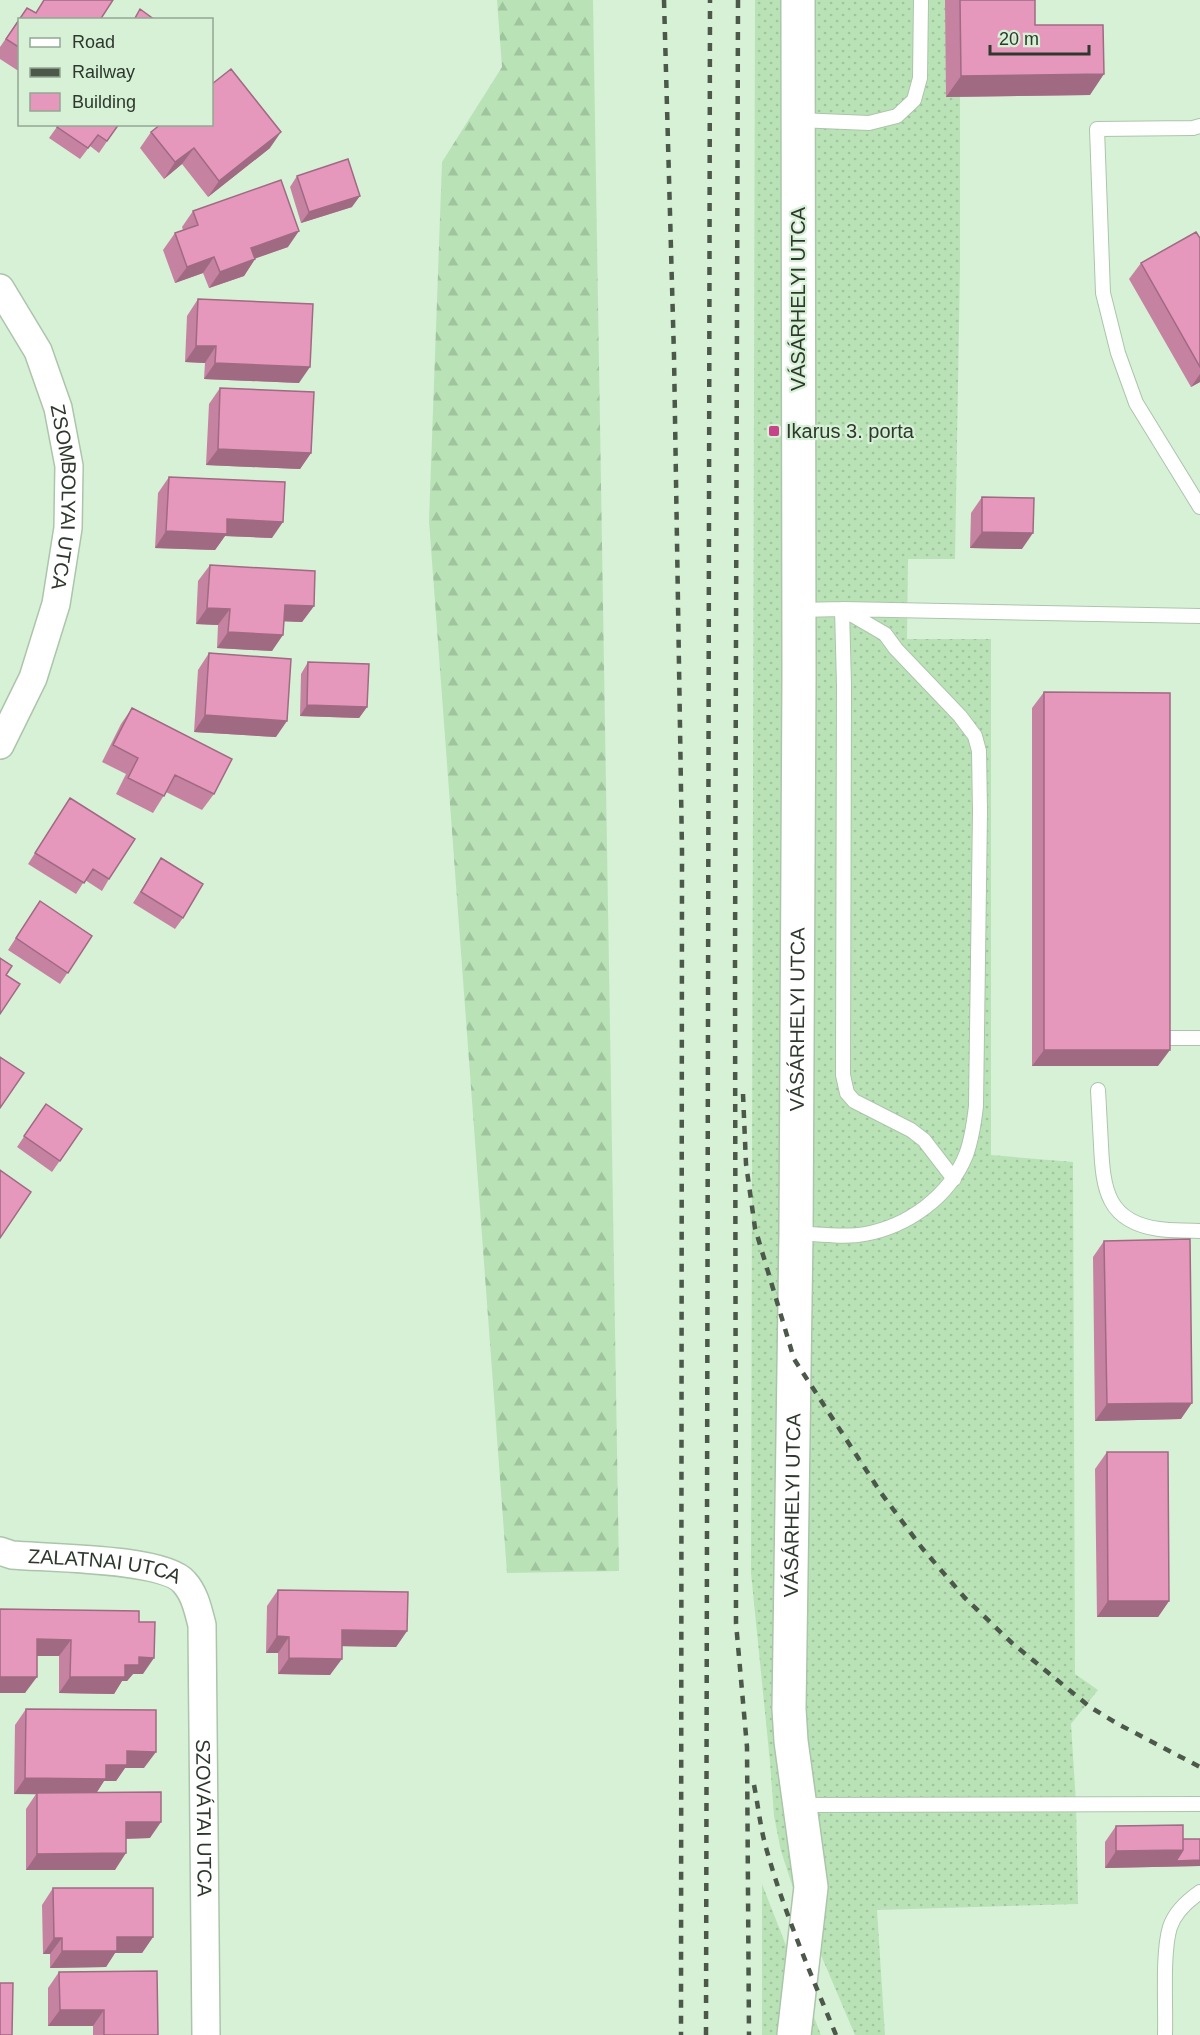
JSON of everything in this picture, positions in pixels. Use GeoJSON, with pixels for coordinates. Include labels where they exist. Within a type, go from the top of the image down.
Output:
{"type":"FeatureCollection","features":[{"type":"Feature","properties":{"kind":"street","name":"VÁSÁRHELYI UTCA"},"geometry":{"type":"LineString","coordinates":[[794,2035],[811,1887],[791,1741],[789,1709],[796,1233],[799,610],[798,0]]}},
{"type":"Feature","properties":{"kind":"street","name":"ZSOMBOLYAI UTCA"},"geometry":{"type":"LineString","coordinates":[[0,288],[38,351],[58,408],[69,466],[68,528],[56,604],[33,678],[0,745]]}},
{"type":"Feature","properties":{"kind":"street","name":"ZALATNAI UTCA"},"geometry":{"type":"LineString","coordinates":[[0,1551],[12,1555],[159,1568],[183,1581],[197,1603]]}},
{"type":"Feature","properties":{"kind":"street","name":"SZOVÁTAI UTCA"},"geometry":{"type":"LineString","coordinates":[[197,1603],[202,1625],[206,2035]]}},
{"type":"Feature","properties":{"kind":"lane"},"geometry":{"type":"LineString","coordinates":[[798,120],[869,123],[897,116],[914,100],[920,78],[921,0]]}},
{"type":"Feature","properties":{"kind":"lane"},"geometry":{"type":"LineString","coordinates":[[1200,126],[1097,129],[1103,293],[1118,353],[1136,403],[1200,507]]}},
{"type":"Feature","properties":{"kind":"lane"},"geometry":{"type":"LineString","coordinates":[[842,609],[844,685],[843,1075],[847,1093],[854,1101],[911,1130],[924,1140],[954,1179]]}},
{"type":"Feature","properties":{"kind":"lane"},"geometry":{"type":"LineString","coordinates":[[796,1233],[863,1234],[897,1224],[920,1211],[954,1179],[972,1134],[976,1106],[981,802],[979,751],[975,736],[960,716],[896,649],[885,634],[842,609]]}},
{"type":"Feature","properties":{"kind":"lane"},"geometry":{"type":"LineString","coordinates":[[799,610],[1200,616]]}},
{"type":"Feature","properties":{"kind":"lane"},"geometry":{"type":"LineString","coordinates":[[1168,1038],[1200,1038]]}},
{"type":"Feature","properties":{"kind":"lane"},"geometry":{"type":"LineString","coordinates":[[1098,1090],[1103,1179],[1109,1199],[1121,1214],[1134,1222],[1158,1229],[1200,1231]]}},
{"type":"Feature","properties":{"kind":"lane"},"geometry":{"type":"LineString","coordinates":[[799,1805],[1200,1803]]}},
{"type":"Feature","properties":{"kind":"lane"},"geometry":{"type":"LineString","coordinates":[[1165,2035],[1167,1950],[1170,1926],[1182,1906],[1200,1892]]}},
{"type":"Feature","properties":{"kind":"green space"},"geometry":{"type":"Polygon","coordinates":[[[497,0],[593,0],[619,1571],[507,1573],[429,521],[442,162],[502,67],[497,0]]]}},
{"type":"Feature","properties":{"kind":"green space"},"geometry":{"type":"Polygon","coordinates":[[[755,0],[960,0],[960,269],[955,559],[908,559],[907,639],[991,639],[991,1155],[1073,1162],[1075,1674],[1098,1690],[1071,1724],[1076,1803],[1078,1904],[877,1910],[885,2035],[855,2035],[795,1894],[781,1851],[774,1816],[751,1573],[755,0]]]}},
{"type":"Feature","properties":{"kind":"green space"},"geometry":{"type":"Polygon","coordinates":[[[762,1884],[821,2035],[762,2035],[762,1884]]]}},
{"type":"Feature","properties":{"kind":"building"},"geometry":{"type":"Polygon","coordinates":[[[44,0],[113,0],[101,18],[20,18],[27,8],[36,13],[44,0]]]}},
{"type":"Feature","properties":{"kind":"building"},"geometry":{"type":"Polygon","coordinates":[[[960,0],[1035,0],[1035,25],[1103,25],[1104,74],[961,76],[960,0]]]}},
{"type":"Feature","properties":{"kind":"building"},"geometry":{"type":"Polygon","coordinates":[[[140,9],[152,18],[135,18],[140,9]]]}},
{"type":"Feature","properties":{"kind":"building"},"geometry":{"type":"Polygon","coordinates":[[[18,21],[18,47],[6,39],[18,21]]]}},
{"type":"Feature","properties":{"kind":"building"},"geometry":{"type":"Polygon","coordinates":[[[231,69],[281,132],[219,181],[194,148],[175,162],[151,132],[158,126],[213,126],[213,83],[231,69]]]}},
{"type":"Feature","properties":{"kind":"building"},"geometry":{"type":"Polygon","coordinates":[[[118,126],[107,141],[98,135],[88,148],[57,127],[118,126]]]}},
{"type":"Feature","properties":{"kind":"building"},"geometry":{"type":"Polygon","coordinates":[[[348,159],[360,196],[309,212],[297,176],[348,159]]]}},
{"type":"Feature","properties":{"kind":"building"},"geometry":{"type":"Polygon","coordinates":[[[281,180],[299,231],[251,248],[255,259],[220,272],[214,257],[187,267],[175,233],[198,225],[193,211],[281,180]]]}},
{"type":"Feature","properties":{"kind":"building"},"geometry":{"type":"Polygon","coordinates":[[[1196,232],[1200,238],[1200,367],[1141,263],[1196,232]]]}},
{"type":"Feature","properties":{"kind":"building"},"geometry":{"type":"Polygon","coordinates":[[[198,299],[313,304],[310,367],[215,363],[216,346],[196,346],[198,299]]]}},
{"type":"Feature","properties":{"kind":"building"},"geometry":{"type":"Polygon","coordinates":[[[220,388],[314,392],[311,453],[218,449],[220,388]]]}},
{"type":"Feature","properties":{"kind":"building"},"geometry":{"type":"Polygon","coordinates":[[[169,477],[285,482],[283,522],[227,519],[227,534],[166,531],[169,477]]]}},
{"type":"Feature","properties":{"kind":"building"},"geometry":{"type":"Polygon","coordinates":[[[982,497],[1034,498],[1033,533],[982,532],[982,497]]]}},
{"type":"Feature","properties":{"kind":"building"},"geometry":{"type":"Polygon","coordinates":[[[210,565],[315,571],[314,606],[285,605],[283,635],[228,632],[230,609],[207,608],[210,565]]]}},
{"type":"Feature","properties":{"kind":"building"},"geometry":{"type":"Polygon","coordinates":[[[209,653],[291,659],[287,721],[205,715],[209,653]]]}},
{"type":"Feature","properties":{"kind":"building"},"geometry":{"type":"Polygon","coordinates":[[[308,662],[369,664],[367,707],[307,705],[308,662]]]}},
{"type":"Feature","properties":{"kind":"building"},"geometry":{"type":"Polygon","coordinates":[[[1044,692],[1170,693],[1170,1050],[1044,1050],[1044,692]]]}},
{"type":"Feature","properties":{"kind":"building"},"geometry":{"type":"Polygon","coordinates":[[[132,708],[232,759],[214,794],[175,775],[164,796],[128,778],[138,758],[113,745],[132,708]]]}},
{"type":"Feature","properties":{"kind":"building"},"geometry":{"type":"Polygon","coordinates":[[[70,798],[135,839],[109,879],[93,869],[84,883],[35,853],[70,798]]]}},
{"type":"Feature","properties":{"kind":"building"},"geometry":{"type":"Polygon","coordinates":[[[161,858],[203,884],[183,918],[141,892],[161,858]]]}},
{"type":"Feature","properties":{"kind":"building"},"geometry":{"type":"Polygon","coordinates":[[[40,901],[92,936],[68,973],[16,938],[40,901]]]}},
{"type":"Feature","properties":{"kind":"building"},"geometry":{"type":"Polygon","coordinates":[[[0,958],[12,966],[6,975],[20,984],[0,1014],[0,958]]]}},
{"type":"Feature","properties":{"kind":"building"},"geometry":{"type":"Polygon","coordinates":[[[0,1057],[24,1073],[0,1108],[0,1057]]]}},
{"type":"Feature","properties":{"kind":"building"},"geometry":{"type":"Polygon","coordinates":[[[46,1104],[82,1129],[60,1161],[24,1136],[46,1104]]]}},
{"type":"Feature","properties":{"kind":"building"},"geometry":{"type":"Polygon","coordinates":[[[0,1170],[31,1192],[0,1238],[0,1170]]]}},
{"type":"Feature","properties":{"kind":"building"},"geometry":{"type":"Polygon","coordinates":[[[1190,1239],[1192,1403],[1107,1404],[1104,1241],[1190,1239]]]}},
{"type":"Feature","properties":{"kind":"building"},"geometry":{"type":"Polygon","coordinates":[[[1107,1452],[1168,1452],[1169,1601],[1108,1601],[1107,1452]]]}},
{"type":"Feature","properties":{"kind":"building"},"geometry":{"type":"Polygon","coordinates":[[[278,1590],[408,1592],[407,1631],[342,1630],[342,1659],[289,1658],[289,1637],[277,1636],[278,1590]]]}},
{"type":"Feature","properties":{"kind":"building"},"geometry":{"type":"Polygon","coordinates":[[[0,1609],[139,1611],[139,1622],[155,1622],[154,1658],[139,1657],[139,1665],[125,1665],[125,1677],[70,1677],[71,1640],[37,1639],[37,1677],[0,1677],[0,1609]]]}},
{"type":"Feature","properties":{"kind":"building"},"geometry":{"type":"Polygon","coordinates":[[[26,1709],[156,1710],[156,1752],[127,1751],[127,1765],[106,1765],[106,1779],[25,1778],[26,1709]]]}},
{"type":"Feature","properties":{"kind":"building"},"geometry":{"type":"Polygon","coordinates":[[[161,1792],[161,1822],[126,1822],[126,1853],[37,1854],[37,1793],[161,1792]]]}},
{"type":"Feature","properties":{"kind":"building"},"geometry":{"type":"Polygon","coordinates":[[[1183,1825],[1183,1850],[1116,1851],[1116,1826],[1183,1825]]]}},
{"type":"Feature","properties":{"kind":"building"},"geometry":{"type":"Polygon","coordinates":[[[1183,1839],[1200,1839],[1200,1860],[1176,1861],[1183,1850],[1183,1839]]]}},
{"type":"Feature","properties":{"kind":"building"},"geometry":{"type":"Polygon","coordinates":[[[53,1888],[153,1888],[153,1937],[117,1937],[117,1951],[62,1951],[62,1938],[54,1938],[53,1888]]]}},
{"type":"Feature","properties":{"kind":"building"},"geometry":{"type":"Polygon","coordinates":[[[157,1971],[158,2035],[104,2035],[104,2010],[60,2010],[59,1972],[157,1971]]]}},
{"type":"Feature","properties":{"kind":"building"},"geometry":{"type":"Polygon","coordinates":[[[0,1983],[13,1983],[12,2035],[0,2035],[0,1983]]]}},
{"type":"Feature","properties":{"kind":"railway"},"geometry":{"type":"LineString","coordinates":[[664,0],[674,356],[682,851],[681,2035]]}},
{"type":"Feature","properties":{"kind":"railway"},"geometry":{"type":"LineString","coordinates":[[706,2035],[710,0]]}},
{"type":"Feature","properties":{"kind":"railway"},"geometry":{"type":"LineString","coordinates":[[738,0],[735,962],[736,1623],[747,1747],[749,2035]]}},
{"type":"Feature","properties":{"kind":"railway"},"geometry":{"type":"LineString","coordinates":[[743,1094],[746,1164],[755,1228],[794,1359],[881,1493],[922,1548],[965,1598],[1012,1643],[1090,1707],[1200,1767]]}},
{"type":"Feature","properties":{"kind":"railway"},"geometry":{"type":"LineString","coordinates":[[754,1785],[763,1837],[772,1869],[836,2035]]}},
{"type":"Feature","properties":{"kind":"place","name":"Ikarus 3. porta"},"geometry":{"type":"Point","coordinates":[774,431]}}]}
